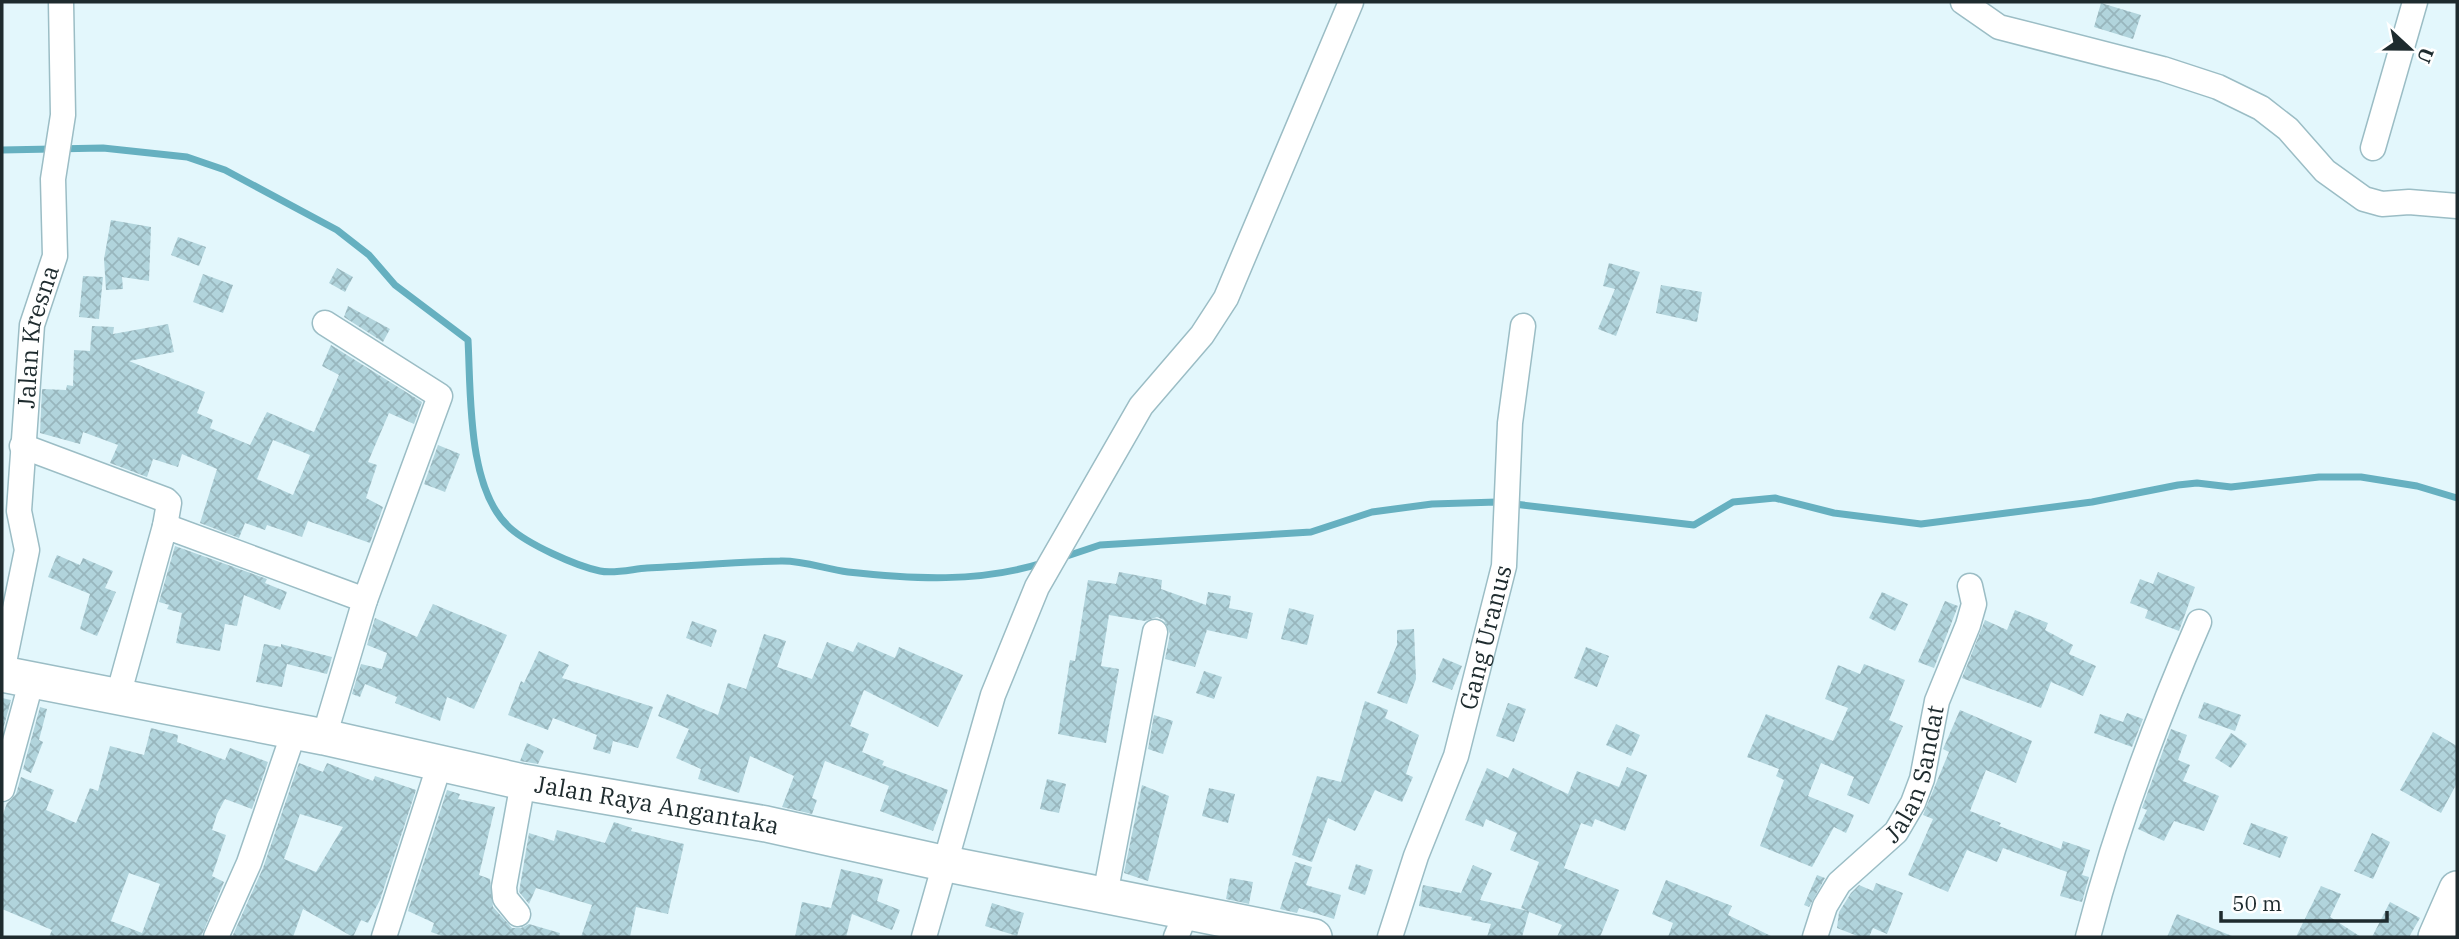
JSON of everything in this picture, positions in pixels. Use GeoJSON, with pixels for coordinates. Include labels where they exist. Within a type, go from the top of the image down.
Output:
{"type":"FeatureCollection","features":[{"type":"Feature","properties":{"kind":"main road","name":"Jalan Raya Angantaka"},"geometry":{"type":"LineString","coordinates":[[12,675],[309,734],[523,782],[766,824],[1105,895],[1181,925],[1314,937]]}},
{"type":"Feature","properties":{"kind":"main road"},"geometry":{"type":"LineString","coordinates":[[2436,937],[2457,889]]}},
{"type":"Feature","properties":{"kind":"street","name":"Jalan Kresna"},"geometry":{"type":"LineString","coordinates":[[2,789],[27,550],[19,511],[32,325],[55,256],[52,207],[63,115],[61,2]]}},
{"type":"Feature","properties":{"kind":"street"},"geometry":{"type":"LineString","coordinates":[[924,937],[947,864],[993,695],[1037,587],[1141,406],[1202,335],[1226,298],[1351,2]]}},
{"type":"Feature","properties":{"kind":"street"},"geometry":{"type":"LineString","coordinates":[[1963,2],[1999,27],[2163,69],[2218,87],[2261,108],[2288,129],[2326,171],[2364,199],[2382,204],[2409,202],[2457,206]]}},
{"type":"Feature","properties":{"kind":"street"},"geometry":{"type":"LineString","coordinates":[[2372,148],[2415,2]]}},
{"type":"Feature","properties":{"kind":"street"},"geometry":{"type":"LineString","coordinates":[[216,937],[309,734],[365,600],[440,396],[325,323]]}},
{"type":"Feature","properties":{"kind":"street","name":"Gang Uranus"},"geometry":{"type":"LineString","coordinates":[[1390,937],[1416,856],[1456,756],[1504,566],[1510,423],[1523,326]]}},
{"type":"Feature","properties":{"kind":"street"},"geometry":{"type":"LineString","coordinates":[[22,446],[169,503],[118,695]]}},
{"type":"Feature","properties":{"kind":"street"},"geometry":{"type":"LineString","coordinates":[[164,526],[365,600]]}},
{"type":"Feature","properties":{"kind":"street","name":"Jalan Sandat"},"geometry":{"type":"LineString","coordinates":[[1815,937],[1825,906],[1839,883],[1896,832],[1913,803],[1922,779],[1937,701],[1974,604],[1970,586]]}},
{"type":"Feature","properties":{"kind":"street"},"geometry":{"type":"LineString","coordinates":[[2088,937],[2107,864],[2136,775],[2199,622]]}},
{"type":"Feature","properties":{"kind":"street"},"geometry":{"type":"LineString","coordinates":[[1105,895],[1155,632]]}},
{"type":"Feature","properties":{"kind":"street"},"geometry":{"type":"LineString","coordinates":[[384,937],[440,763]]}},
{"type":"Feature","properties":{"kind":"street"},"geometry":{"type":"LineString","coordinates":[[518,914],[505,898],[504,887],[523,782]]}},
{"type":"Feature","properties":{"kind":"building"},"geometry":{"type":"Polygon","coordinates":[[[2101,3],[2141,15],[2133,39],[2094,27],[2101,3]]]}},
{"type":"Feature","properties":{"kind":"building"},"geometry":{"type":"Polygon","coordinates":[[[111,220],[151,227],[149,281],[122,277],[123,289],[106,290],[104,259],[111,220]]]}},
{"type":"Feature","properties":{"kind":"building"},"geometry":{"type":"Polygon","coordinates":[[[178,237],[206,247],[199,266],[171,255],[178,237]]]}},
{"type":"Feature","properties":{"kind":"building"},"geometry":{"type":"Polygon","coordinates":[[[1609,263],[1640,272],[1616,336],[1598,329],[1615,289],[1603,286],[1609,263]]]}},
{"type":"Feature","properties":{"kind":"building"},"geometry":{"type":"Polygon","coordinates":[[[337,268],[353,277],[345,292],[329,283],[337,268]]]}},
{"type":"Feature","properties":{"kind":"building"},"geometry":{"type":"Polygon","coordinates":[[[203,274],[233,285],[223,313],[193,302],[203,274]]]}},
{"type":"Feature","properties":{"kind":"building"},"geometry":{"type":"Polygon","coordinates":[[[83,276],[103,277],[99,319],[79,317],[83,276]]]}},
{"type":"Feature","properties":{"kind":"building"},"geometry":{"type":"Polygon","coordinates":[[[1661,285],[1702,292],[1697,322],[1656,313],[1661,285]]]}},
{"type":"Feature","properties":{"kind":"building"},"geometry":{"type":"Polygon","coordinates":[[[348,306],[390,329],[383,342],[344,317],[348,306]]]}},
{"type":"Feature","properties":{"kind":"building"},"geometry":{"type":"Polygon","coordinates":[[[168,324],[174,352],[129,361],[205,392],[197,413],[213,420],[210,428],[250,445],[267,412],[314,432],[339,375],[322,366],[331,345],[422,402],[414,424],[389,413],[368,462],[377,465],[366,498],[383,507],[370,543],[308,521],[302,537],[267,525],[265,530],[245,523],[239,538],[200,523],[217,469],[182,454],[178,467],[153,459],[147,477],[110,463],[118,445],[83,432],[80,444],[40,433],[42,389],[66,390],[67,385],[73,386],[74,350],[90,351],[92,326],[114,327],[113,334],[168,324]],[[273,440],[257,479],[293,495],[310,455],[273,440]]]}},
{"type":"Feature","properties":{"kind":"building"},"geometry":{"type":"Polygon","coordinates":[[[438,445],[460,454],[445,492],[424,484],[438,445]]]}},
{"type":"Feature","properties":{"kind":"building"},"geometry":{"type":"Polygon","coordinates":[[[175,546],[267,579],[265,583],[287,592],[280,610],[244,595],[237,626],[225,624],[220,651],[176,643],[182,613],[167,609],[169,605],[159,602],[175,546]]]}},
{"type":"Feature","properties":{"kind":"building"},"geometry":{"type":"Polygon","coordinates":[[[57,555],[80,565],[83,558],[113,571],[105,588],[116,592],[97,636],[80,629],[90,594],[48,577],[57,555]]]}},
{"type":"Feature","properties":{"kind":"building"},"geometry":{"type":"Polygon","coordinates":[[[1119,572],[1162,580],[1161,589],[1206,605],[1208,592],[1231,596],[1229,608],[1253,613],[1247,639],[1207,630],[1195,667],[1165,659],[1170,634],[1164,620],[1157,617],[1145,621],[1109,615],[1101,666],[1119,669],[1106,743],[1058,734],[1070,660],[1075,661],[1088,580],[1116,584],[1119,572]]]}},
{"type":"Feature","properties":{"kind":"building"},"geometry":{"type":"Polygon","coordinates":[[[2158,572],[2195,587],[2179,631],[2145,618],[2148,610],[2130,603],[2140,579],[2153,584],[2158,572]]]}},
{"type":"Feature","properties":{"kind":"building"},"geometry":{"type":"Polygon","coordinates":[[[1882,592],[1908,604],[1895,631],[1869,618],[1882,592]]]}},
{"type":"Feature","properties":{"kind":"building"},"geometry":{"type":"Polygon","coordinates":[[[1945,601],[1958,606],[1934,668],[1918,662],[1945,601]]]}},
{"type":"Feature","properties":{"kind":"building"},"geometry":{"type":"Polygon","coordinates":[[[433,604],[507,635],[474,709],[447,697],[440,721],[395,703],[397,697],[365,684],[360,697],[352,694],[361,664],[382,669],[387,653],[367,645],[375,618],[417,637],[433,604]]]}},
{"type":"Feature","properties":{"kind":"building"},"geometry":{"type":"Polygon","coordinates":[[[1289,608],[1314,615],[1307,645],[1281,639],[1289,608]]]}},
{"type":"Feature","properties":{"kind":"building"},"geometry":{"type":"Polygon","coordinates":[[[2015,610],[2048,623],[2045,630],[2073,645],[2069,654],[2096,666],[2083,696],[2051,682],[2041,708],[1962,678],[1985,620],[2007,630],[2015,610]]]}},
{"type":"Feature","properties":{"kind":"building"},"geometry":{"type":"Polygon","coordinates":[[[692,621],[717,630],[711,647],[686,638],[692,621]]]}},
{"type":"Feature","properties":{"kind":"building"},"geometry":{"type":"Polygon","coordinates":[[[1414,629],[1416,679],[1407,704],[1377,693],[1397,645],[1397,630],[1414,629]]]}},
{"type":"Feature","properties":{"kind":"building"},"geometry":{"type":"Polygon","coordinates":[[[764,634],[786,641],[777,667],[812,679],[827,642],[853,652],[858,642],[895,658],[899,647],[963,675],[938,727],[864,690],[850,726],[869,734],[862,752],[884,761],[882,765],[948,790],[933,831],[880,811],[889,786],[825,761],[812,798],[817,800],[812,814],[782,807],[794,776],[750,756],[739,793],[698,779],[701,769],[676,758],[689,729],[658,716],[667,694],[718,715],[728,683],[746,689],[764,634]]]}},
{"type":"Feature","properties":{"kind":"building"},"geometry":{"type":"Polygon","coordinates":[[[264,644],[281,647],[281,644],[332,657],[327,674],[287,664],[282,687],[256,682],[264,644]]]}},
{"type":"Feature","properties":{"kind":"building"},"geometry":{"type":"Polygon","coordinates":[[[1586,647],[1609,656],[1597,687],[1574,678],[1586,647]]]}},
{"type":"Feature","properties":{"kind":"building"},"geometry":{"type":"Polygon","coordinates":[[[539,651],[569,665],[562,678],[653,707],[638,748],[613,741],[610,754],[593,749],[597,735],[553,718],[548,730],[508,715],[521,681],[524,683],[539,651]]]}},
{"type":"Feature","properties":{"kind":"building"},"geometry":{"type":"Polygon","coordinates":[[[1443,658],[1462,666],[1452,690],[1432,682],[1443,658]]]}},
{"type":"Feature","properties":{"kind":"building"},"geometry":{"type":"Polygon","coordinates":[[[1864,664],[1905,680],[1889,720],[1903,726],[1869,804],[1847,795],[1854,777],[1821,763],[1808,796],[1854,815],[1846,833],[1834,827],[1812,867],[1760,846],[1784,780],[1776,776],[1779,769],[1747,757],[1766,714],[1833,741],[1848,708],[1825,699],[1838,665],[1860,674],[1864,664]]]}},
{"type":"Feature","properties":{"kind":"building"},"geometry":{"type":"Polygon","coordinates":[[[1204,671],[1222,677],[1214,699],[1196,693],[1204,671]]]}},
{"type":"Feature","properties":{"kind":"building"},"geometry":{"type":"Polygon","coordinates":[[[2,698],[11,700],[2,733],[2,698]]]}},
{"type":"Feature","properties":{"kind":"building"},"geometry":{"type":"Polygon","coordinates":[[[1365,701],[1388,710],[1385,718],[1419,735],[1406,774],[1413,777],[1402,802],[1375,790],[1355,831],[1328,818],[1312,862],[1292,855],[1317,776],[1341,782],[1365,701]]]}},
{"type":"Feature","properties":{"kind":"building"},"geometry":{"type":"Polygon","coordinates":[[[2204,702],[2241,715],[2235,731],[2198,718],[2204,702]]]}},
{"type":"Feature","properties":{"kind":"building"},"geometry":{"type":"Polygon","coordinates":[[[1508,703],[1526,709],[1514,742],[1496,736],[1508,703]]]}},
{"type":"Feature","properties":{"kind":"building"},"geometry":{"type":"Polygon","coordinates":[[[40,707],[47,709],[39,740],[43,742],[31,773],[23,769],[40,707]]]}},
{"type":"Feature","properties":{"kind":"building"},"geometry":{"type":"Polygon","coordinates":[[[1960,710],[2032,741],[2016,783],[1986,770],[1970,811],[2001,823],[1999,826],[2061,849],[2063,841],[2090,850],[2082,875],[2089,877],[2082,902],[2060,896],[2067,872],[2003,848],[1997,862],[1967,850],[1948,892],[1908,875],[1933,819],[1923,815],[1949,752],[1943,749],[1960,710]]]}},
{"type":"Feature","properties":{"kind":"building"},"geometry":{"type":"Polygon","coordinates":[[[2127,713],[2143,719],[2132,747],[2094,733],[2100,714],[2123,722],[2127,713]]]}},
{"type":"Feature","properties":{"kind":"building"},"geometry":{"type":"Polygon","coordinates":[[[1154,715],[1173,721],[1163,754],[1148,749],[1154,715]]]}},
{"type":"Feature","properties":{"kind":"building"},"geometry":{"type":"Polygon","coordinates":[[[1616,724],[1640,735],[1631,756],[1606,745],[1616,724]]]}},
{"type":"Feature","properties":{"kind":"building"},"geometry":{"type":"Polygon","coordinates":[[[151,728],[178,735],[177,742],[225,760],[230,748],[268,762],[252,809],[225,799],[217,814],[212,830],[226,835],[212,876],[224,882],[201,937],[49,937],[52,930],[2,909],[2,817],[7,803],[16,794],[21,777],[54,790],[46,810],[76,823],[90,788],[98,791],[110,746],[144,755],[151,728]],[[129,873],[111,921],[142,933],[160,884],[129,873]]]}},
{"type":"Feature","properties":{"kind":"building"},"geometry":{"type":"Polygon","coordinates":[[[2171,729],[2187,735],[2178,760],[2190,765],[2183,781],[2219,796],[2204,831],[2174,821],[2164,841],[2138,829],[2147,810],[2142,808],[2171,729]]]}},
{"type":"Feature","properties":{"kind":"building"},"geometry":{"type":"Polygon","coordinates":[[[2433,732],[2457,746],[2457,783],[2441,813],[2400,790],[2433,732]]]}},
{"type":"Feature","properties":{"kind":"building"},"geometry":{"type":"Polygon","coordinates":[[[2231,733],[2247,744],[2231,768],[2215,758],[2231,733]]]}},
{"type":"Feature","properties":{"kind":"building"},"geometry":{"type":"Polygon","coordinates":[[[527,743],[544,751],[538,764],[520,761],[527,743]]]}},
{"type":"Feature","properties":{"kind":"building"},"geometry":{"type":"Polygon","coordinates":[[[299,763],[323,772],[327,763],[373,781],[375,776],[416,790],[380,900],[368,923],[361,920],[353,937],[303,909],[293,937],[232,937],[263,868],[299,763]],[[300,814],[284,859],[316,872],[343,827],[300,814]]]}},
{"type":"Feature","properties":{"kind":"building"},"geometry":{"type":"Polygon","coordinates":[[[1627,767],[1647,775],[1625,831],[1595,819],[1592,827],[1581,823],[1564,868],[1619,890],[1600,937],[1557,937],[1562,925],[1529,912],[1522,937],[1487,937],[1491,924],[1471,920],[1472,917],[1419,906],[1423,885],[1461,893],[1473,865],[1492,873],[1480,900],[1528,911],[1521,908],[1539,862],[1510,850],[1517,833],[1486,819],[1483,827],[1465,820],[1487,768],[1508,778],[1513,768],[1568,794],[1577,771],[1619,787],[1627,767]]]}},
{"type":"Feature","properties":{"kind":"building"},"geometry":{"type":"Polygon","coordinates":[[[1047,779],[1066,784],[1059,813],[1040,809],[1047,779]]]}},
{"type":"Feature","properties":{"kind":"building"},"geometry":{"type":"Polygon","coordinates":[[[1142,785],[1169,796],[1148,881],[1124,873],[1142,785]]]}},
{"type":"Feature","properties":{"kind":"building"},"geometry":{"type":"Polygon","coordinates":[[[1209,788],[1235,794],[1228,823],[1202,816],[1209,788]]]}},
{"type":"Feature","properties":{"kind":"building"},"geometry":{"type":"Polygon","coordinates":[[[447,790],[460,794],[458,799],[495,807],[479,875],[490,879],[493,907],[512,928],[529,924],[560,933],[559,937],[445,937],[431,932],[434,923],[408,911],[447,790]]]}},
{"type":"Feature","properties":{"kind":"building"},"geometry":{"type":"Polygon","coordinates":[[[614,822],[632,828],[631,831],[684,844],[668,914],[636,907],[630,937],[581,937],[592,905],[536,888],[529,904],[519,892],[529,833],[554,841],[557,830],[605,843],[614,822]]]}},
{"type":"Feature","properties":{"kind":"building"},"geometry":{"type":"Polygon","coordinates":[[[2251,823],[2288,837],[2280,858],[2243,844],[2251,823]]]}},
{"type":"Feature","properties":{"kind":"building"},"geometry":{"type":"Polygon","coordinates":[[[2372,833],[2390,842],[2373,879],[2354,871],[2372,833]]]}},
{"type":"Feature","properties":{"kind":"building"},"geometry":{"type":"Polygon","coordinates":[[[1295,862],[1312,867],[1306,885],[1341,895],[1334,919],[1299,908],[1297,913],[1280,909],[1295,862]]]}},
{"type":"Feature","properties":{"kind":"building"},"geometry":{"type":"Polygon","coordinates":[[[1356,864],[1373,870],[1365,895],[1348,889],[1356,864]]]}},
{"type":"Feature","properties":{"kind":"building"},"geometry":{"type":"Polygon","coordinates":[[[841,869],[883,879],[877,901],[900,910],[892,930],[852,914],[846,937],[795,937],[802,902],[831,908],[841,869]]]}},
{"type":"Feature","properties":{"kind":"building"},"geometry":{"type":"Polygon","coordinates":[[[1817,875],[1825,878],[1809,907],[1804,905],[1817,875]]]}},
{"type":"Feature","properties":{"kind":"building"},"geometry":{"type":"Polygon","coordinates":[[[1230,878],[1253,882],[1249,904],[1226,899],[1230,878]]]}},
{"type":"Feature","properties":{"kind":"building"},"geometry":{"type":"Polygon","coordinates":[[[1666,880],[1732,906],[1728,915],[1773,937],[1668,937],[1673,923],[1652,914],[1666,880]]]}},
{"type":"Feature","properties":{"kind":"building"},"geometry":{"type":"Polygon","coordinates":[[[1876,883],[1903,893],[1887,934],[1873,928],[1869,937],[1860,937],[1837,928],[1839,912],[1851,893],[1859,885],[1873,891],[1876,883]]]}},
{"type":"Feature","properties":{"kind":"building"},"geometry":{"type":"Polygon","coordinates":[[[2321,886],[2341,894],[2330,917],[2361,937],[2296,937],[2321,886]]]}},
{"type":"Feature","properties":{"kind":"building"},"geometry":{"type":"Polygon","coordinates":[[[2390,902],[2420,918],[2409,937],[2372,937],[2390,902]]]}},
{"type":"Feature","properties":{"kind":"building"},"geometry":{"type":"Polygon","coordinates":[[[992,903],[1024,913],[1017,936],[985,926],[992,903]]]}},
{"type":"Feature","properties":{"kind":"building"},"geometry":{"type":"Polygon","coordinates":[[[2177,914],[2232,936],[2232,937],[2167,937],[2177,914]]]}},
{"type":"Feature","properties":{"kind":"waterway"},"geometry":{"type":"LineString","coordinates":[[2,150],[103,148],[187,157],[225,170],[337,230],[369,255],[395,285],[468,340],[471,413],[478,465],[485,489],[495,510],[509,527],[539,547],[565,559],[605,572],[788,561],[848,572],[921,578],[995,574],[1042,563]]}},
{"type":"Feature","properties":{"kind":"waterway"},"geometry":{"type":"LineString","coordinates":[[1064,557],[1100,545],[1311,532],[1372,512],[1432,504],[1497,502],[1694,525],[1733,502],[1775,498],[1834,513],[1921,524],[2092,502],[2178,485],[2197,483],[2231,487],[2319,477],[2361,477],[2417,486],[2457,498]]}}]}
